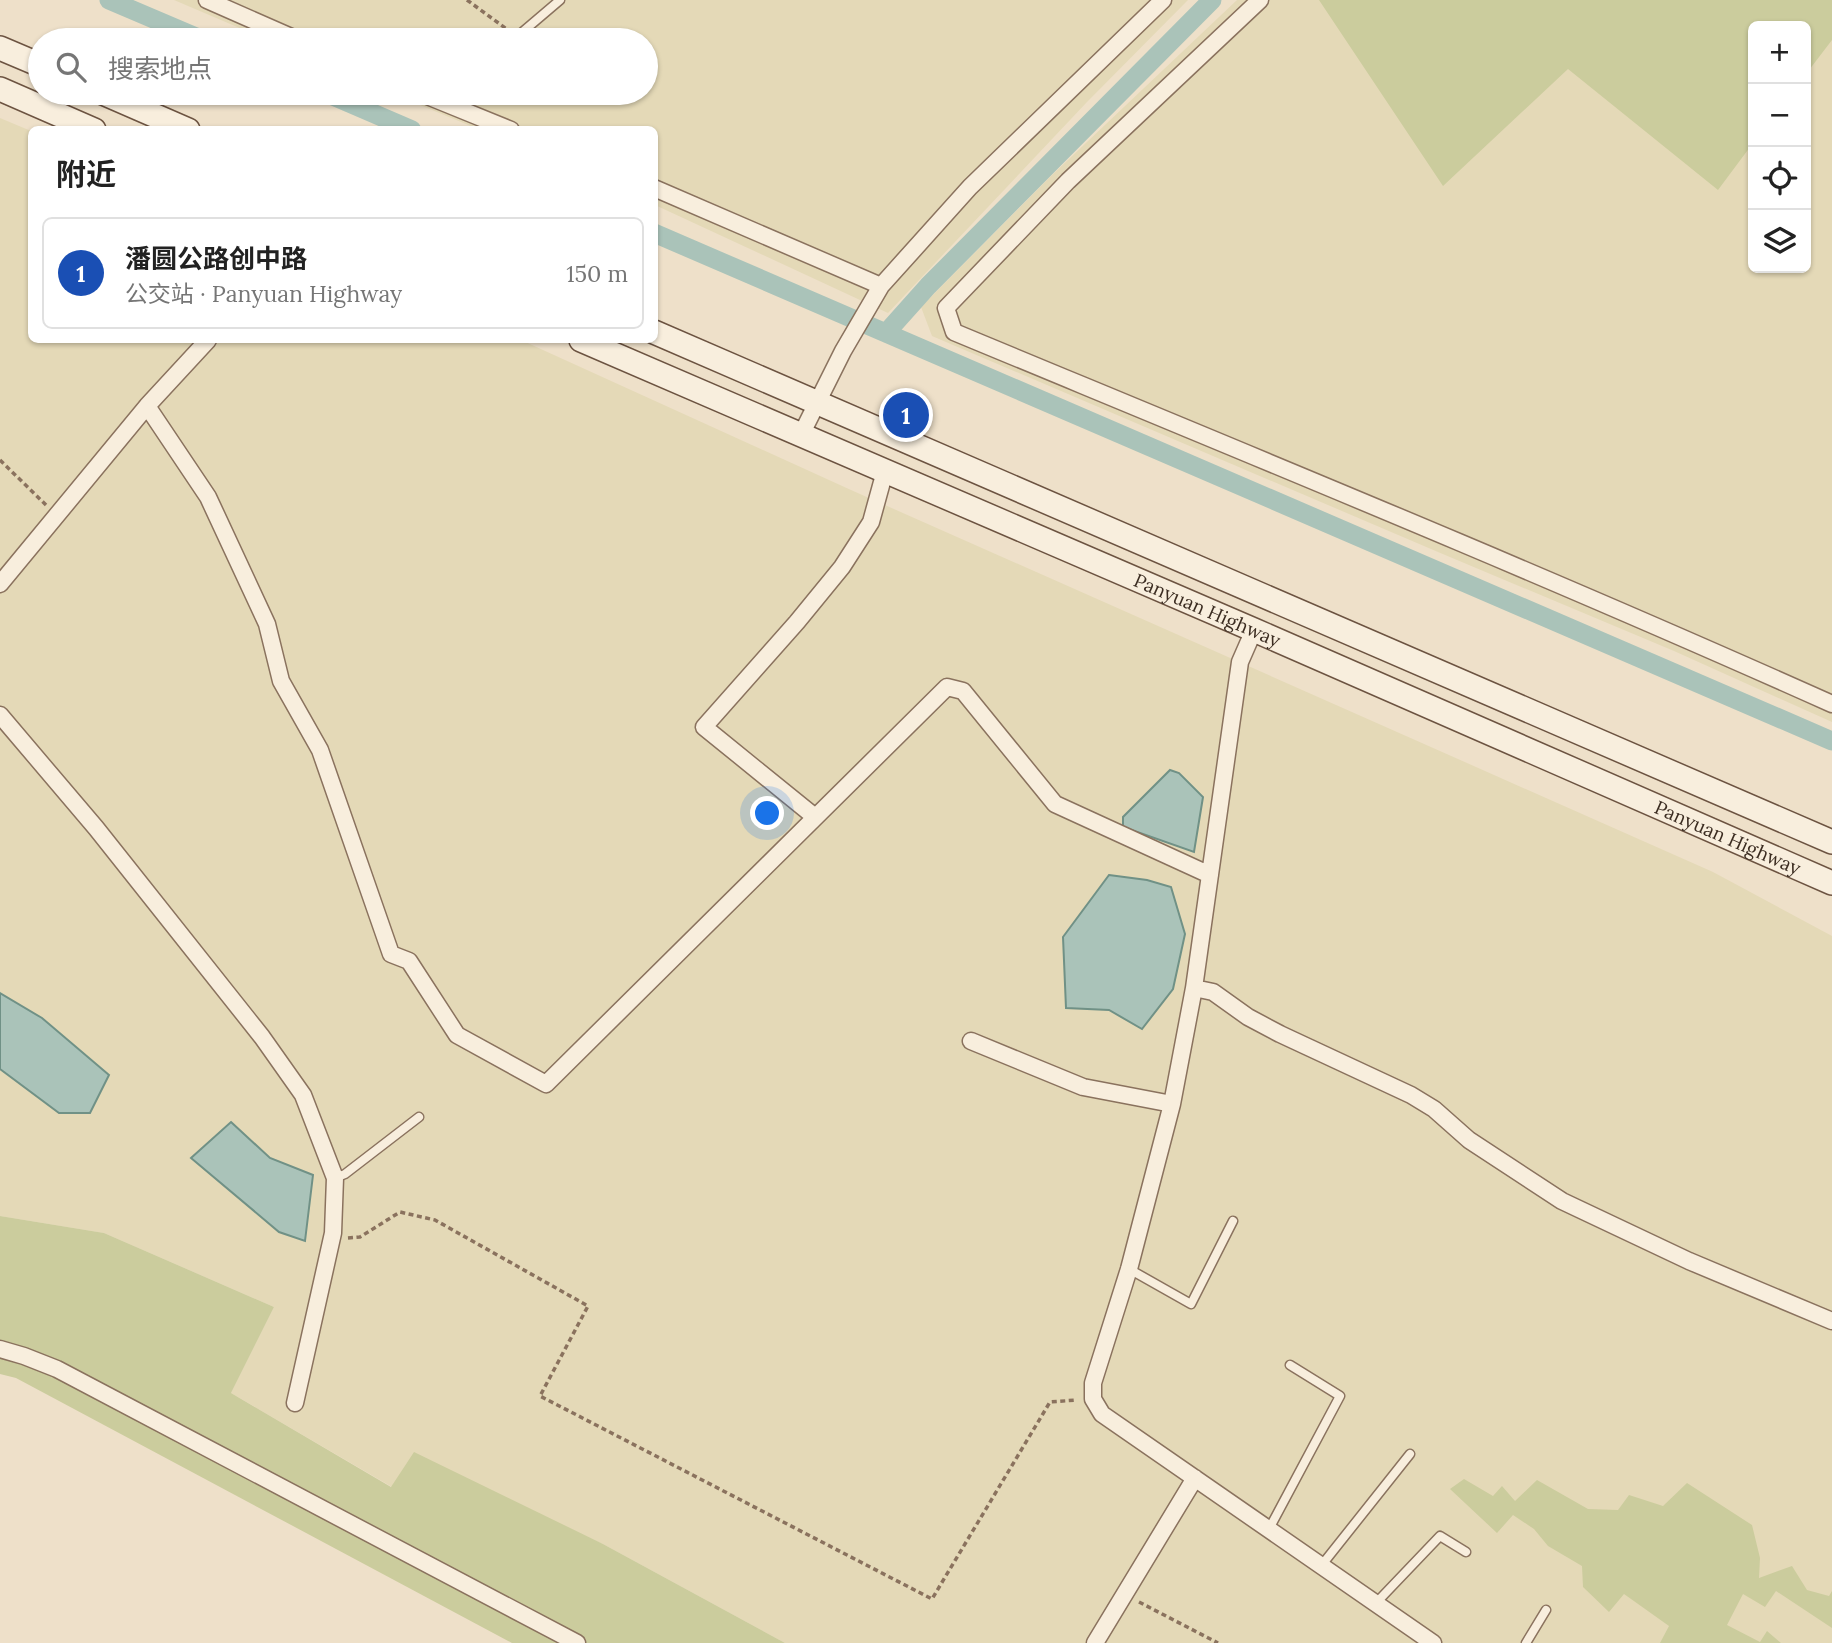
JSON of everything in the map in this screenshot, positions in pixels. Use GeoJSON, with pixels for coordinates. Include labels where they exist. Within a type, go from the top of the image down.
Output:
{"type":"FeatureCollection","features":[{"type":"Feature","properties":{"kind":"main road"},"geometry":{"type":"LineString","coordinates":[[0,48],[28,60]]}},
{"type":"Feature","properties":{"kind":"main road"},"geometry":{"type":"LineString","coordinates":[[0,89],[28,101]]}},
{"type":"Feature","properties":{"kind":"main road"},"geometry":{"type":"LineString","coordinates":[[37,105],[85,126]]}},
{"type":"Feature","properties":{"kind":"main road"},"geometry":{"type":"LineString","coordinates":[[131,105],[179,126]]}},
{"type":"Feature","properties":{"kind":"main road","name":"Panyuan Highway"},"geometry":{"type":"LineString","coordinates":[[658,334],[1832,842]]}},
{"type":"Feature","properties":{"kind":"main road","name":"Panyuan Highway"},"geometry":{"type":"LineString","coordinates":[[588,343],[1832,883]]}},
{"type":"Feature","properties":{"kind":"street"},"geometry":{"type":"LineString","coordinates":[[207,0],[271,28]]}},
{"type":"Feature","properties":{"kind":"street"},"geometry":{"type":"LineString","coordinates":[[801,435],[843,351],[881,286],[970,187],[1163,0]]}},
{"type":"Feature","properties":{"kind":"street"},"geometry":{"type":"LineString","coordinates":[[1260,0],[1068,181],[946,308],[954,332],[1673,632],[1832,704]]}},
{"type":"Feature","properties":{"kind":"street"},"geometry":{"type":"LineString","coordinates":[[463,105],[503,126]]}},
{"type":"Feature","properties":{"kind":"street"},"geometry":{"type":"LineString","coordinates":[[658,190],[881,286]]}},
{"type":"Feature","properties":{"kind":"street"},"geometry":{"type":"LineString","coordinates":[[0,584],[147,406],[205,343]]}},
{"type":"Feature","properties":{"kind":"street"},"geometry":{"type":"LineString","coordinates":[[147,406],[208,497],[267,624],[281,681],[320,750],[391,954],[409,961],[457,1035],[546,1084],[947,687],[963,691],[1055,804],[1210,875]]}},
{"type":"Feature","properties":{"kind":"street"},"geometry":{"type":"LineString","coordinates":[[815,817],[704,727],[797,622],[842,566],[870,522],[885,471]]}},
{"type":"Feature","properties":{"kind":"street"},"geometry":{"type":"LineString","coordinates":[[1254,630],[1240,662],[1194,988],[1172,1104],[1129,1269],[1093,1382],[1093,1399],[1102,1414],[1433,1643]]}},
{"type":"Feature","properties":{"kind":"street"},"geometry":{"type":"LineString","coordinates":[[0,715],[96,828],[262,1037],[303,1095],[335,1178],[333,1233],[295,1403]]}},
{"type":"Feature","properties":{"kind":"street"},"geometry":{"type":"LineString","coordinates":[[1194,988],[1213,992],[1248,1017],[1280,1034],[1411,1095],[1434,1109],[1469,1140],[1562,1201],[1689,1261],[1832,1321]]}},
{"type":"Feature","properties":{"kind":"street"},"geometry":{"type":"LineString","coordinates":[[971,1041],[1083,1087],[1172,1104]]}},
{"type":"Feature","properties":{"kind":"street"},"geometry":{"type":"LineString","coordinates":[[0,1349],[57,1369],[578,1643]]}},
{"type":"Feature","properties":{"kind":"street"},"geometry":{"type":"LineString","coordinates":[[1095,1643],[1195,1478]]}},
{"type":"Feature","properties":{"kind":"lane"},"geometry":{"type":"LineString","coordinates":[[528,28],[560,0]]}},
{"type":"Feature","properties":{"kind":"lane"},"geometry":{"type":"LineString","coordinates":[[335,1178],[345,1174],[419,1117]]}},
{"type":"Feature","properties":{"kind":"lane"},"geometry":{"type":"LineString","coordinates":[[1129,1269],[1191,1304],[1233,1221]]}},
{"type":"Feature","properties":{"kind":"lane"},"geometry":{"type":"LineString","coordinates":[[1269,1530],[1340,1396],[1290,1364]]}},
{"type":"Feature","properties":{"kind":"lane"},"geometry":{"type":"LineString","coordinates":[[1321,1566],[1410,1454]]}},
{"type":"Feature","properties":{"kind":"lane"},"geometry":{"type":"LineString","coordinates":[[1376,1603],[1440,1536],[1466,1552]]}},
{"type":"Feature","properties":{"kind":"lane"},"geometry":{"type":"LineString","coordinates":[[1526,1643],[1546,1610]]}},
{"type":"Feature","properties":{"kind":"path"},"geometry":{"type":"LineString","coordinates":[[467,0],[501,28]]}},
{"type":"Feature","properties":{"kind":"path"},"geometry":{"type":"LineString","coordinates":[[0,460],[56,515]]}},
{"type":"Feature","properties":{"kind":"path"},"geometry":{"type":"LineString","coordinates":[[333,1233],[349,1238],[360,1237],[400,1212],[435,1220],[588,1306],[540,1396],[933,1599],[1050,1402],[1093,1399]]}},
{"type":"Feature","properties":{"kind":"path"},"geometry":{"type":"LineString","coordinates":[[1125,1595],[1218,1643]]}},
{"type":"Feature","properties":{"kind":"shaded area"},"geometry":{"type":"Polygon","coordinates":[[[174,0],[1188,0],[1087,102],[888,313],[658,206],[658,126],[471,126],[420,105],[658,105],[658,28],[240,28],[174,0]]]}},
{"type":"Feature","properties":{"kind":"shaded area"},"geometry":{"type":"Polygon","coordinates":[[[1237,0],[1832,0],[1832,722],[1674,651],[932,336],[921,307],[1050,177],[1237,0]]]}},
{"type":"Feature","properties":{"kind":"shaded area"},"geometry":{"type":"Polygon","coordinates":[[[0,118],[28,130],[28,343],[528,343],[851,490],[1713,872],[1832,936],[1832,1643],[785,1643],[603,1544],[407,1463],[392,1487],[231,1393],[274,1307],[104,1233],[0,1216],[0,118]]]}},
{"type":"Feature","properties":{"kind":"shaded area"},"geometry":{"type":"Polygon","coordinates":[[[1170,770],[1179,773],[1203,797],[1194,852],[1123,827],[1123,817],[1170,770]]]}},
{"type":"Feature","properties":{"kind":"shaded area"},"geometry":{"type":"Polygon","coordinates":[[[1109,875],[1147,880],[1171,887],[1185,934],[1173,989],[1142,1029],[1109,1010],[1066,1008],[1063,937],[1109,875]]]}},
{"type":"Feature","properties":{"kind":"shaded area"},"geometry":{"type":"Polygon","coordinates":[[[0,993],[42,1018],[109,1075],[90,1113],[59,1113],[0,1069],[0,993]]]}},
{"type":"Feature","properties":{"kind":"shaded area"},"geometry":{"type":"Polygon","coordinates":[[[231,1122],[270,1158],[313,1175],[305,1241],[279,1232],[191,1158],[231,1122]]]}},
{"type":"Feature","properties":{"kind":"green space"},"geometry":{"type":"Polygon","coordinates":[[[1319,0],[1832,0],[1832,40],[1811,67],[1811,21],[1748,21],[1748,150],[1718,190],[1568,69],[1443,186],[1319,0]]]}},
{"type":"Feature","properties":{"kind":"green space"},"geometry":{"type":"Polygon","coordinates":[[[0,1216],[104,1233],[274,1307],[231,1393],[391,1487],[414,1452],[603,1544],[785,1643],[512,1643],[16,1378],[0,1374],[0,1216]]]}},
{"type":"Feature","properties":{"kind":"green space"},"geometry":{"type":"Polygon","coordinates":[[[1464,1479],[1493,1496],[1502,1486],[1515,1501],[1537,1480],[1588,1509],[1618,1510],[1629,1495],[1663,1506],[1687,1483],[1752,1525],[1760,1558],[1759,1578],[1792,1566],[1807,1590],[1829,1596],[1832,1591],[1832,1628],[1776,1591],[1765,1607],[1743,1594],[1727,1625],[1760,1642],[1767,1631],[1781,1643],[1660,1643],[1669,1626],[1624,1594],[1609,1612],[1583,1587],[1582,1566],[1548,1546],[1534,1529],[1513,1515],[1497,1533],[1450,1489],[1464,1479]]]}},
{"type":"Feature","properties":{"kind":"waterway"},"geometry":{"type":"LineString","coordinates":[[109,0],[175,28]]}},
{"type":"Feature","properties":{"kind":"waterway"},"geometry":{"type":"LineString","coordinates":[[886,333],[928,286],[1212,0]]}},
{"type":"Feature","properties":{"kind":"waterway"},"geometry":{"type":"LineString","coordinates":[[354,105],[403,126]]}},
{"type":"Feature","properties":{"kind":"waterway"},"geometry":{"type":"LineString","coordinates":[[658,235],[1832,741]]}},
{"type":"Feature","properties":{"kind":"place","name":"潘圆公路创中路"},"geometry":{"type":"Point","coordinates":[906,415]}}]}
